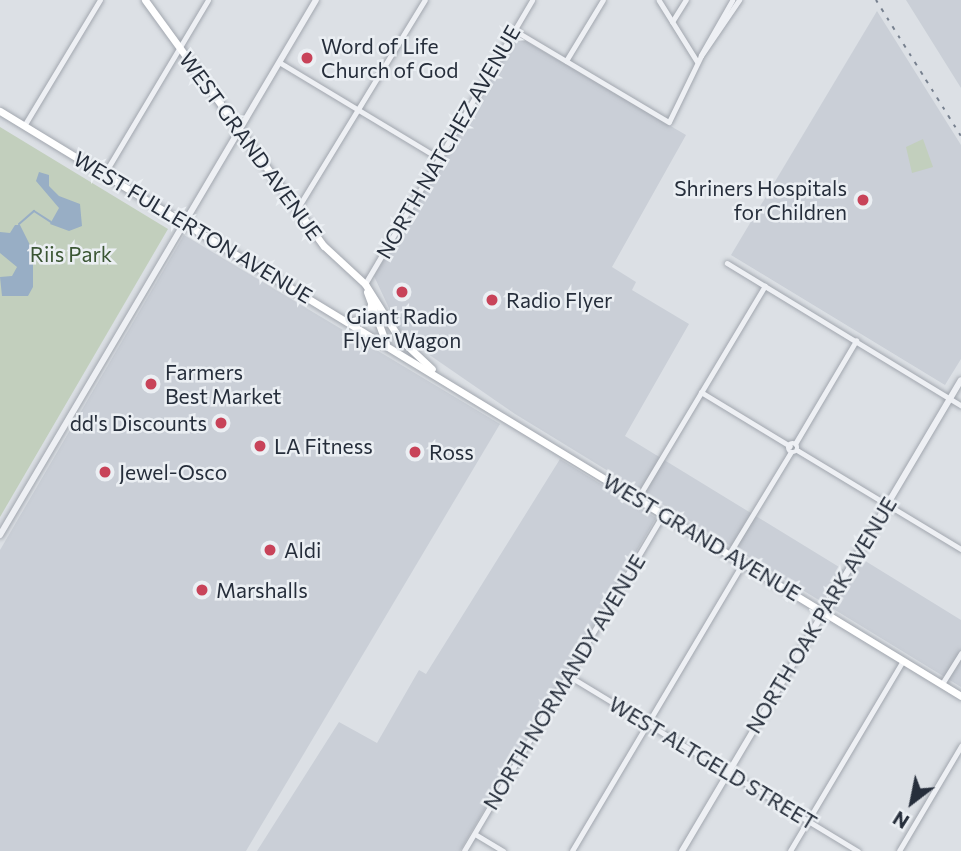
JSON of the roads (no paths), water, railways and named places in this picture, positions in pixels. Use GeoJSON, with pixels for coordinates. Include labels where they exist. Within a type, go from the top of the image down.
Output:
{"type":"FeatureCollection","features":[{"type":"Feature","properties":{"kind":"main road","name":"WEST GRAND AVENUE"},"geometry":{"type":"LineString","coordinates":[[145,0],[296,211],[365,284],[400,338],[443,379]]}},
{"type":"Feature","properties":{"kind":"main road","name":"WEST FULLERTON AVENUE"},"geometry":{"type":"LineString","coordinates":[[0,111],[386,344]]}},
{"type":"Feature","properties":{"kind":"main road","name":"WEST GRAND AVENUE"},"geometry":{"type":"LineString","coordinates":[[365,284],[386,344],[961,696]]}},
{"type":"Feature","properties":{"kind":"main road"},"geometry":{"type":"LineString","coordinates":[[349,322],[367,317],[371,304]]}},
{"type":"Feature","properties":{"kind":"street"},"geometry":{"type":"LineString","coordinates":[[24,126],[100,0]]}},
{"type":"Feature","properties":{"kind":"street"},"geometry":{"type":"LineString","coordinates":[[105,173],[208,0]]}},
{"type":"Feature","properties":{"kind":"street"},"geometry":{"type":"LineString","coordinates":[[0,535],[316,0]]}},
{"type":"Feature","properties":{"kind":"street"},"geometry":{"type":"LineString","coordinates":[[296,211],[425,0]]}},
{"type":"Feature","properties":{"kind":"street","name":"NORTH NATCHEZ AVENUE"},"geometry":{"type":"LineString","coordinates":[[365,284],[532,0]]}},
{"type":"Feature","properties":{"kind":"street"},"geometry":{"type":"LineString","coordinates":[[566,61],[603,0]]}},
{"type":"Feature","properties":{"kind":"street"},"geometry":{"type":"LineString","coordinates":[[659,0],[699,58]]}},
{"type":"Feature","properties":{"kind":"street"},"geometry":{"type":"LineString","coordinates":[[673,22],[686,0]]}},
{"type":"Feature","properties":{"kind":"street"},"geometry":{"type":"LineString","coordinates":[[514,30],[669,122],[699,58],[733,0]]}},
{"type":"Feature","properties":{"kind":"street"},"geometry":{"type":"LineString","coordinates":[[699,58],[739,0]]}},
{"type":"Feature","properties":{"kind":"street"},"geometry":{"type":"LineString","coordinates":[[279,62],[439,158]]}},
{"type":"Feature","properties":{"kind":"street"},"geometry":{"type":"LineString","coordinates":[[727,263],[961,405]]}},
{"type":"Feature","properties":{"kind":"street"},"geometry":{"type":"LineString","coordinates":[[638,498],[765,286]]}},
{"type":"Feature","properties":{"kind":"street"},"geometry":{"type":"LineString","coordinates":[[729,554],[856,341]]}},
{"type":"Feature","properties":{"kind":"street","name":"NORTH OAK PARK AVENUE"},"geometry":{"type":"LineString","coordinates":[[681,851],[961,380]]}},
{"type":"Feature","properties":{"kind":"street"},"geometry":{"type":"LineString","coordinates":[[701,392],[961,550]]}},
{"type":"Feature","properties":{"kind":"street","name":"NORTH NORMANDY AVENUE"},"geometry":{"type":"LineString","coordinates":[[464,851],[663,514]]}},
{"type":"Feature","properties":{"kind":"street"},"geometry":{"type":"LineString","coordinates":[[572,851],[743,563]]}},
{"type":"Feature","properties":{"kind":"street"},"geometry":{"type":"LineString","coordinates":[[943,684],[961,653]]}},
{"type":"Feature","properties":{"kind":"street"},"geometry":{"type":"LineString","coordinates":[[790,851],[903,660]]}},
{"type":"Feature","properties":{"kind":"street","name":"WEST ALTGELD STREET"},"geometry":{"type":"LineString","coordinates":[[569,676],[858,851]]}},
{"type":"Feature","properties":{"kind":"street"},"geometry":{"type":"LineString","coordinates":[[899,851],[961,746]]}},
{"type":"Feature","properties":{"kind":"street"},"geometry":{"type":"LineString","coordinates":[[475,834],[503,851]]}},
{"type":"Feature","properties":{"kind":"water"},"geometry":{"type":"Polygon","coordinates":[[[39,172],[49,175],[49,186],[59,196],[80,204],[82,226],[69,231],[50,224],[59,208],[36,181],[39,172]]]}},
{"type":"Feature","properties":{"kind":"water"},"geometry":{"type":"Polygon","coordinates":[[[15,225],[20,225],[33,251],[33,287],[28,296],[2,296],[0,277],[12,276],[17,267],[0,253],[0,232],[10,233],[15,225]]]}},
{"type":"Feature","properties":{"kind":"waterway"},"geometry":{"type":"LineString","coordinates":[[19,224],[34,211],[51,222]]}},
{"type":"Feature","properties":{"kind":"railway"},"geometry":{"type":"LineString","coordinates":[[876,0],[961,136]]}},
{"type":"Feature","properties":{"kind":"place","name":"Word of Life Church of God"},"geometry":{"type":"Point","coordinates":[307,58]}},
{"type":"Feature","properties":{"kind":"place","name":"Shriners Hospitals for Children"},"geometry":{"type":"Point","coordinates":[863,200]}},
{"type":"Feature","properties":{"kind":"place","name":"Giant Radio Flyer Wagon"},"geometry":{"type":"Point","coordinates":[402,292]}},
{"type":"Feature","properties":{"kind":"place","name":"Radio Flyer"},"geometry":{"type":"Point","coordinates":[492,300]}},
{"type":"Feature","properties":{"kind":"place","name":"Farmers Best Market"},"geometry":{"type":"Point","coordinates":[151,384]}},
{"type":"Feature","properties":{"kind":"place","name":"dd's Discounts"},"geometry":{"type":"Point","coordinates":[221,423]}},
{"type":"Feature","properties":{"kind":"place","name":"LA Fitness"},"geometry":{"type":"Point","coordinates":[260,446]}},
{"type":"Feature","properties":{"kind":"place","name":"Ross"},"geometry":{"type":"Point","coordinates":[415,452]}},
{"type":"Feature","properties":{"kind":"place","name":"Jewel-Osco"},"geometry":{"type":"Point","coordinates":[105,472]}},
{"type":"Feature","properties":{"kind":"place","name":"Aldi"},"geometry":{"type":"Point","coordinates":[270,550]}},
{"type":"Feature","properties":{"kind":"place","name":"Marshalls"},"geometry":{"type":"Point","coordinates":[202,590]}},
{"type":"Feature","properties":{"kind":"park label","name":"Riis Park"},"geometry":{"type":"Point","coordinates":[71,254]}}]}
